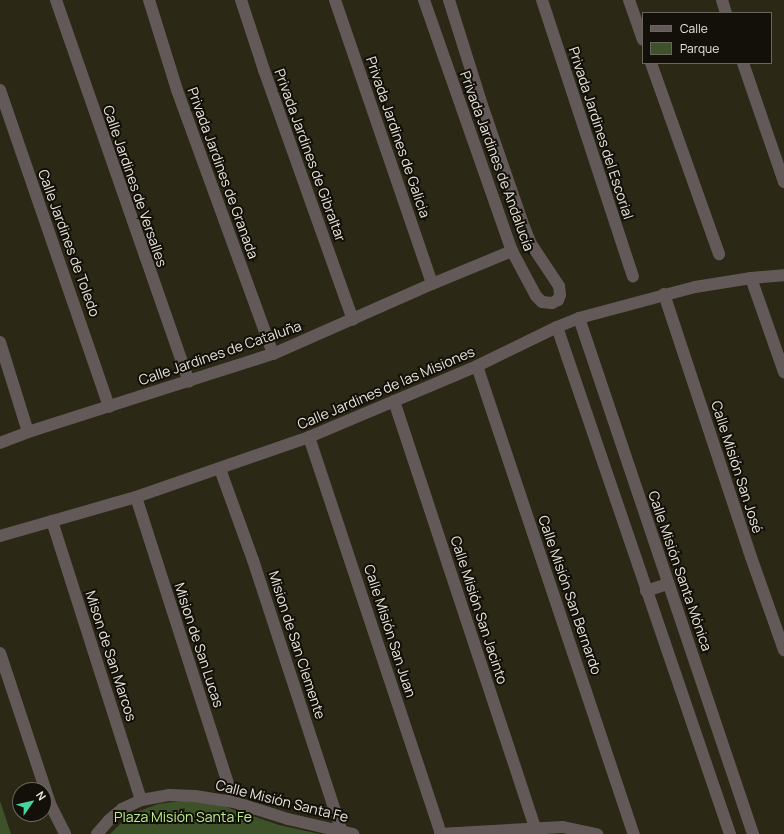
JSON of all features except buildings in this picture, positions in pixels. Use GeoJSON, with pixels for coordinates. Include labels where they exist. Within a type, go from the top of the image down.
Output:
{"type":"FeatureCollection","features":[{"type":"Feature","properties":{"kind":"street","name":"Calle Jardines de Versalles"},"geometry":{"type":"LineString","coordinates":[[56,0],[189,382]]}},
{"type":"Feature","properties":{"kind":"street","name":"Privada Jardines de Granada"},"geometry":{"type":"LineString","coordinates":[[149,0],[177,90],[273,354]]}},
{"type":"Feature","properties":{"kind":"street","name":"Privada Jardines de Gibraltar"},"geometry":{"type":"LineString","coordinates":[[241,0],[264,70],[353,320]]}},
{"type":"Feature","properties":{"kind":"street","name":"Privada Jardines de Galicia"},"geometry":{"type":"LineString","coordinates":[[334,0],[432,284]]}},
{"type":"Feature","properties":{"kind":"street","name":"Privada Jardines de Andalucía"},"geometry":{"type":"LineString","coordinates":[[424,0],[512,251],[540,300],[548,304],[558,300],[560,295],[558,286],[531,244],[524,227],[483,108],[449,0]]}},
{"type":"Feature","properties":{"kind":"street","name":"Privada Jardines del Escorial"},"geometry":{"type":"LineString","coordinates":[[542,0],[633,276]]}},
{"type":"Feature","properties":{"kind":"street"},"geometry":{"type":"LineString","coordinates":[[629,0],[642,37]]}},
{"type":"Feature","properties":{"kind":"street"},"geometry":{"type":"LineString","coordinates":[[722,0],[726,12]]}},
{"type":"Feature","properties":{"kind":"street"},"geometry":{"type":"LineString","coordinates":[[651,64],[719,254]]}},
{"type":"Feature","properties":{"kind":"street"},"geometry":{"type":"LineString","coordinates":[[743,64],[784,182]]}},
{"type":"Feature","properties":{"kind":"street","name":"Calle Jardines de Toledo"},"geometry":{"type":"LineString","coordinates":[[0,90],[109,407]]}},
{"type":"Feature","properties":{"kind":"street","name":"Calle Jardines de Cataluña"},"geometry":{"type":"LineString","coordinates":[[0,443],[28,432],[273,354],[432,284],[512,251]]}},
{"type":"Feature","properties":{"kind":"street","name":"Calle Jardines de las Misiones"},"geometry":{"type":"LineString","coordinates":[[0,536],[136,497],[310,438],[477,366],[557,327],[579,318],[664,294],[751,278],[784,275]]}},
{"type":"Feature","properties":{"kind":"street"},"geometry":{"type":"LineString","coordinates":[[751,278],[784,372]]}},
{"type":"Feature","properties":{"kind":"street","name":"Calle Misión San José"},"geometry":{"type":"LineString","coordinates":[[664,294],[751,557],[784,650]]}},
{"type":"Feature","properties":{"kind":"street","name":"Calle Misión Santa Mónica"},"geometry":{"type":"LineString","coordinates":[[579,318],[753,834]]}},
{"type":"Feature","properties":{"kind":"street"},"geometry":{"type":"LineString","coordinates":[[557,327],[730,834]]}},
{"type":"Feature","properties":{"kind":"street"},"geometry":{"type":"LineString","coordinates":[[0,342],[28,432]]}},
{"type":"Feature","properties":{"kind":"street","name":"Calle Misión San Bernardo"},"geometry":{"type":"LineString","coordinates":[[477,366],[634,834]]}},
{"type":"Feature","properties":{"kind":"street","name":"Calle Misión San Jacinto"},"geometry":{"type":"LineString","coordinates":[[394,401],[535,827]]}},
{"type":"Feature","properties":{"kind":"street","name":"Calle Misión San Juan"},"geometry":{"type":"LineString","coordinates":[[310,438],[440,834]]}},
{"type":"Feature","properties":{"kind":"street","name":"Mision de San Clemente"},"geometry":{"type":"LineString","coordinates":[[220,469],[348,833]]}},
{"type":"Feature","properties":{"kind":"street","name":"Mision de San Lucas"},"geometry":{"type":"LineString","coordinates":[[136,497],[234,802]]}},
{"type":"Feature","properties":{"kind":"street","name":"Mison de San Marcos"},"geometry":{"type":"LineString","coordinates":[[52,521],[141,800]]}},
{"type":"Feature","properties":{"kind":"street"},"geometry":{"type":"LineString","coordinates":[[646,591],[668,584]]}},
{"type":"Feature","properties":{"kind":"street"},"geometry":{"type":"LineString","coordinates":[[0,653],[51,806],[65,834]]}},
{"type":"Feature","properties":{"kind":"street","name":"Calle Misión Santa Fe"},"geometry":{"type":"LineString","coordinates":[[97,834],[109,820],[122,809],[141,800],[169,795],[182,795],[234,802],[288,819],[348,833]]}},
{"type":"Feature","properties":{"kind":"street"},"geometry":{"type":"LineString","coordinates":[[440,834],[489,832],[535,827],[563,827],[597,834]]}},
{"type":"Feature","properties":{"kind":"green space","name":"Plaza Misión Santa Fe"},"geometry":{"type":"Polygon","coordinates":[[[188,800],[220,805],[279,825],[320,834],[110,834],[129,815],[158,804],[188,800]]]}},
{"type":"Feature","properties":{"kind":"green space"},"geometry":{"type":"Polygon","coordinates":[[[0,801],[11,834],[0,834],[0,801]]]}}]}
